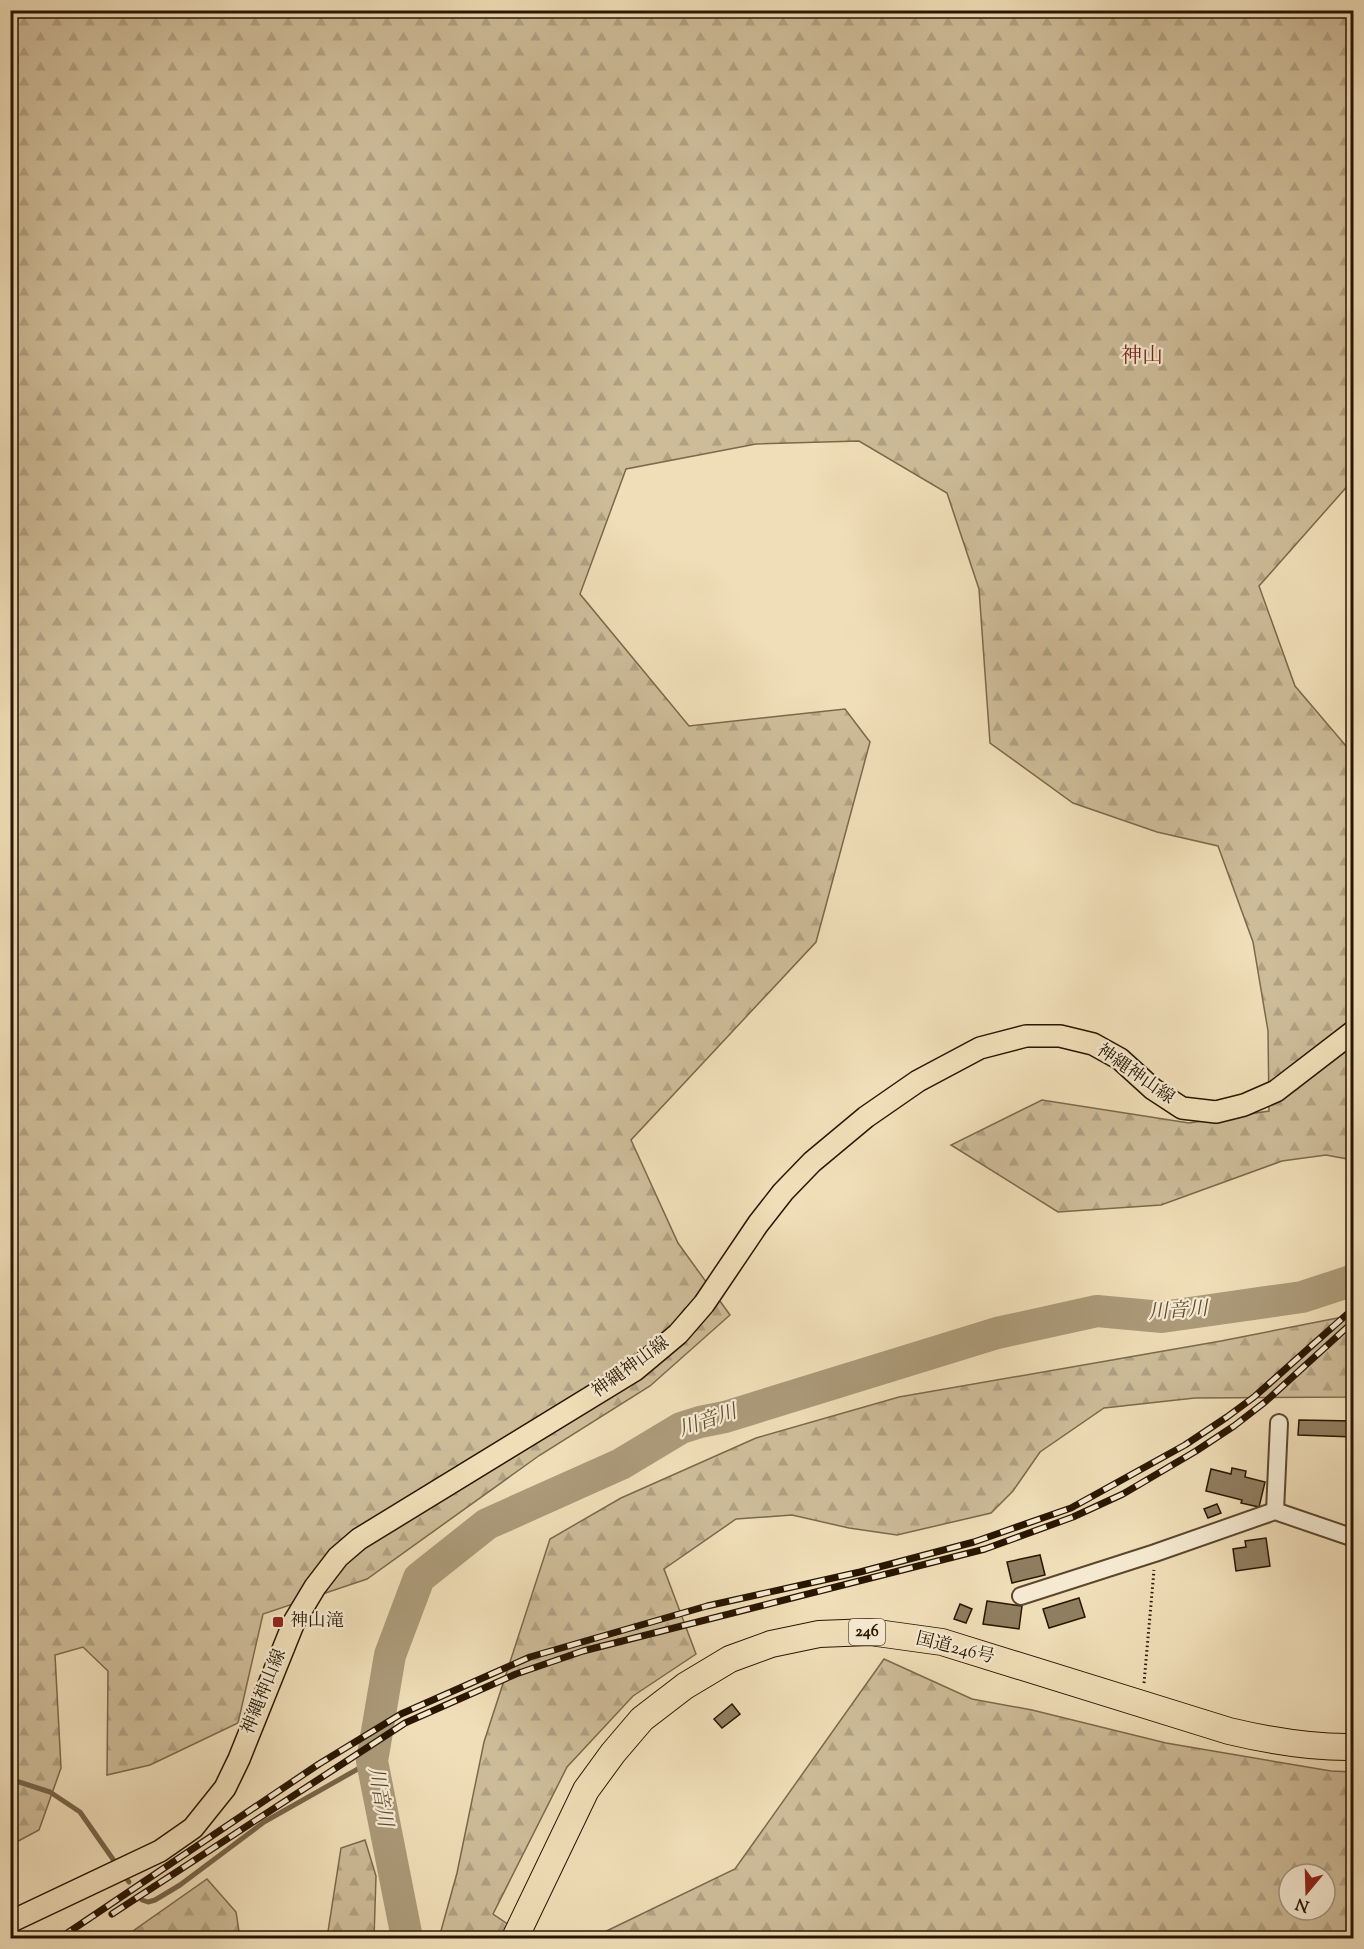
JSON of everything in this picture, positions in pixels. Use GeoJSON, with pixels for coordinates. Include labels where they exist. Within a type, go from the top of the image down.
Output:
{"type":"FeatureCollection","features":[{"type":"Feature","properties":{"kind":"highway","name":"国道246号"},"geometry":{"type":"LineString","coordinates":[[515,1938],[586,1790],[642,1719],[685,1686],[730,1659],[771,1644],[819,1634],[870,1632],[942,1642],[1229,1731],[1277,1742],[1325,1748],[1353,1747]]}},
{"type":"Feature","properties":{"kind":"main road","name":"神縄神山線"},"geometry":{"type":"LineString","coordinates":[[10,1922],[160,1851],[193,1828],[225,1788],[294,1622],[315,1587],[338,1557],[359,1539],[635,1370],[678,1334],[704,1304],[758,1224],[783,1192],[866,1117],[918,1081],[980,1048],[1026,1036],[1060,1036],[1093,1044],[1120,1059],[1153,1089],[1182,1108],[1216,1112],[1244,1105],[1276,1090],[1353,1031]]}},
{"type":"Feature","properties":{"kind":"street"},"geometry":{"type":"LineString","coordinates":[[1275,1511],[1279,1423]]}},
{"type":"Feature","properties":{"kind":"street"},"geometry":{"type":"LineString","coordinates":[[1021,1596],[1275,1511],[1353,1538]]}},
{"type":"Feature","properties":{"kind":"path"},"geometry":{"type":"LineString","coordinates":[[1143,1692],[1155,1553]]}},
{"type":"Feature","properties":{"kind":"green space"},"geometry":{"type":"Polygon","coordinates":[[[11,11],[1353,11],[1353,477],[1259,586],[1295,686],[1346,746],[1353,739],[1354,1007],[1347,1014],[1353,1055],[1353,1160],[1326,1155],[1282,1161],[1161,1205],[1058,1212],[951,1145],[1042,1100],[1189,1123],[1269,1111],[1268,1031],[1253,942],[1218,846],[1157,832],[1073,803],[990,743],[979,589],[947,493],[859,441],[756,444],[626,469],[580,594],[689,726],[845,709],[870,742],[816,942],[631,1140],[678,1243],[730,1315],[650,1386],[540,1455],[367,1579],[263,1614],[238,1723],[150,1765],[107,1775],[108,1671],[83,1647],[55,1655],[61,1768],[39,1830],[11,1845],[10,90],[18,61],[11,38],[11,11]]]}},
{"type":"Feature","properties":{"kind":"green space"},"geometry":{"type":"Polygon","coordinates":[[[1353,1315],[1353,1397],[1195,1398],[1104,1408],[1040,1452],[1013,1491],[991,1513],[897,1535],[849,1528],[792,1515],[736,1519],[664,1569],[696,1654],[633,1696],[567,1767],[493,1914],[528,1938],[439,1938],[457,1873],[484,1742],[550,1539],[621,1498],[756,1438],[899,1397],[1221,1341],[1353,1315]]]}},
{"type":"Feature","properties":{"kind":"green space"},"geometry":{"type":"Polygon","coordinates":[[[884,1659],[972,1699],[1032,1710],[1166,1743],[1331,1771],[1353,1772],[1353,1938],[592,1938],[735,1869],[884,1659]]]}},
{"type":"Feature","properties":{"kind":"green space"},"geometry":{"type":"Polygon","coordinates":[[[365,1840],[376,1876],[374,1938],[327,1938],[341,1848],[365,1840]]]}},
{"type":"Feature","properties":{"kind":"green space"},"geometry":{"type":"Polygon","coordinates":[[[207,1879],[236,1912],[240,1938],[123,1938],[207,1879]]]}},
{"type":"Feature","properties":{"kind":"building"},"geometry":{"type":"Polygon","coordinates":[[[1299,1420],[1354,1421],[1354,1437],[1298,1435],[1299,1420]]]}},
{"type":"Feature","properties":{"kind":"building"},"geometry":{"type":"Polygon","coordinates":[[[1232,1468],[1246,1471],[1245,1477],[1265,1482],[1259,1507],[1206,1491],[1211,1469],[1231,1474],[1232,1468]]]}},
{"type":"Feature","properties":{"kind":"building"},"geometry":{"type":"Polygon","coordinates":[[[1217,1504],[1221,1513],[1208,1518],[1204,1509],[1217,1504]]]}},
{"type":"Feature","properties":{"kind":"building"},"geometry":{"type":"Polygon","coordinates":[[[1266,1538],[1270,1566],[1236,1571],[1233,1549],[1246,1547],[1245,1541],[1266,1538]]]}},
{"type":"Feature","properties":{"kind":"building"},"geometry":{"type":"Polygon","coordinates":[[[1040,1555],[1045,1575],[1012,1583],[1007,1562],[1040,1555]]]}},
{"type":"Feature","properties":{"kind":"building"},"geometry":{"type":"Polygon","coordinates":[[[1079,1598],[1085,1617],[1049,1628],[1043,1609],[1079,1598]]]}},
{"type":"Feature","properties":{"kind":"building"},"geometry":{"type":"Polygon","coordinates":[[[987,1601],[1022,1606],[1019,1629],[983,1624],[987,1601]]]}},
{"type":"Feature","properties":{"kind":"building"},"geometry":{"type":"Polygon","coordinates":[[[960,1604],[972,1609],[966,1623],[954,1619],[960,1604]]]}},
{"type":"Feature","properties":{"kind":"building"},"geometry":{"type":"Polygon","coordinates":[[[732,1704],[740,1714],[722,1728],[714,1719],[732,1704]]]}},
{"type":"Feature","properties":{"kind":"waterway","name":"川音川"},"geometry":{"type":"LineString","coordinates":[[407,1938],[372,1761],[390,1655],[419,1578],[487,1524],[621,1464],[681,1428],[725,1417],[997,1333],[1097,1311],[1162,1317],[1302,1297],[1354,1280]]}},
{"type":"Feature","properties":{"kind":"waterway"},"geometry":{"type":"LineString","coordinates":[[142,1900],[148,1902],[155,1900],[180,1885],[264,1822],[372,1761]]}},
{"type":"Feature","properties":{"kind":"waterway"},"geometry":{"type":"LineString","coordinates":[[10,1779],[50,1792],[80,1812],[117,1865]]}},
{"type":"Feature","properties":{"kind":"waterway"},"geometry":{"type":"LineString","coordinates":[[122,1873],[129,1882]]}},
{"type":"Feature","properties":{"kind":"railway"},"geometry":{"type":"LineString","coordinates":[[60,1938],[319,1764],[401,1714],[530,1657],[707,1606],[860,1572],[974,1542],[1071,1508],[1185,1445],[1227,1417],[1254,1397],[1354,1308]]}},
{"type":"Feature","properties":{"kind":"railway"},"geometry":{"type":"LineString","coordinates":[[112,1914],[405,1723],[516,1674],[583,1651],[985,1549],[1073,1517],[1123,1494],[1234,1426],[1265,1402],[1354,1321]]}},
{"type":"Feature","properties":{"kind":"place","name":"神山滝"},"geometry":{"type":"Point","coordinates":[278,1622]}},
{"type":"Feature","properties":{"kind":"district","name":"神山"},"geometry":{"type":"Point","coordinates":[1142,357]}}]}
